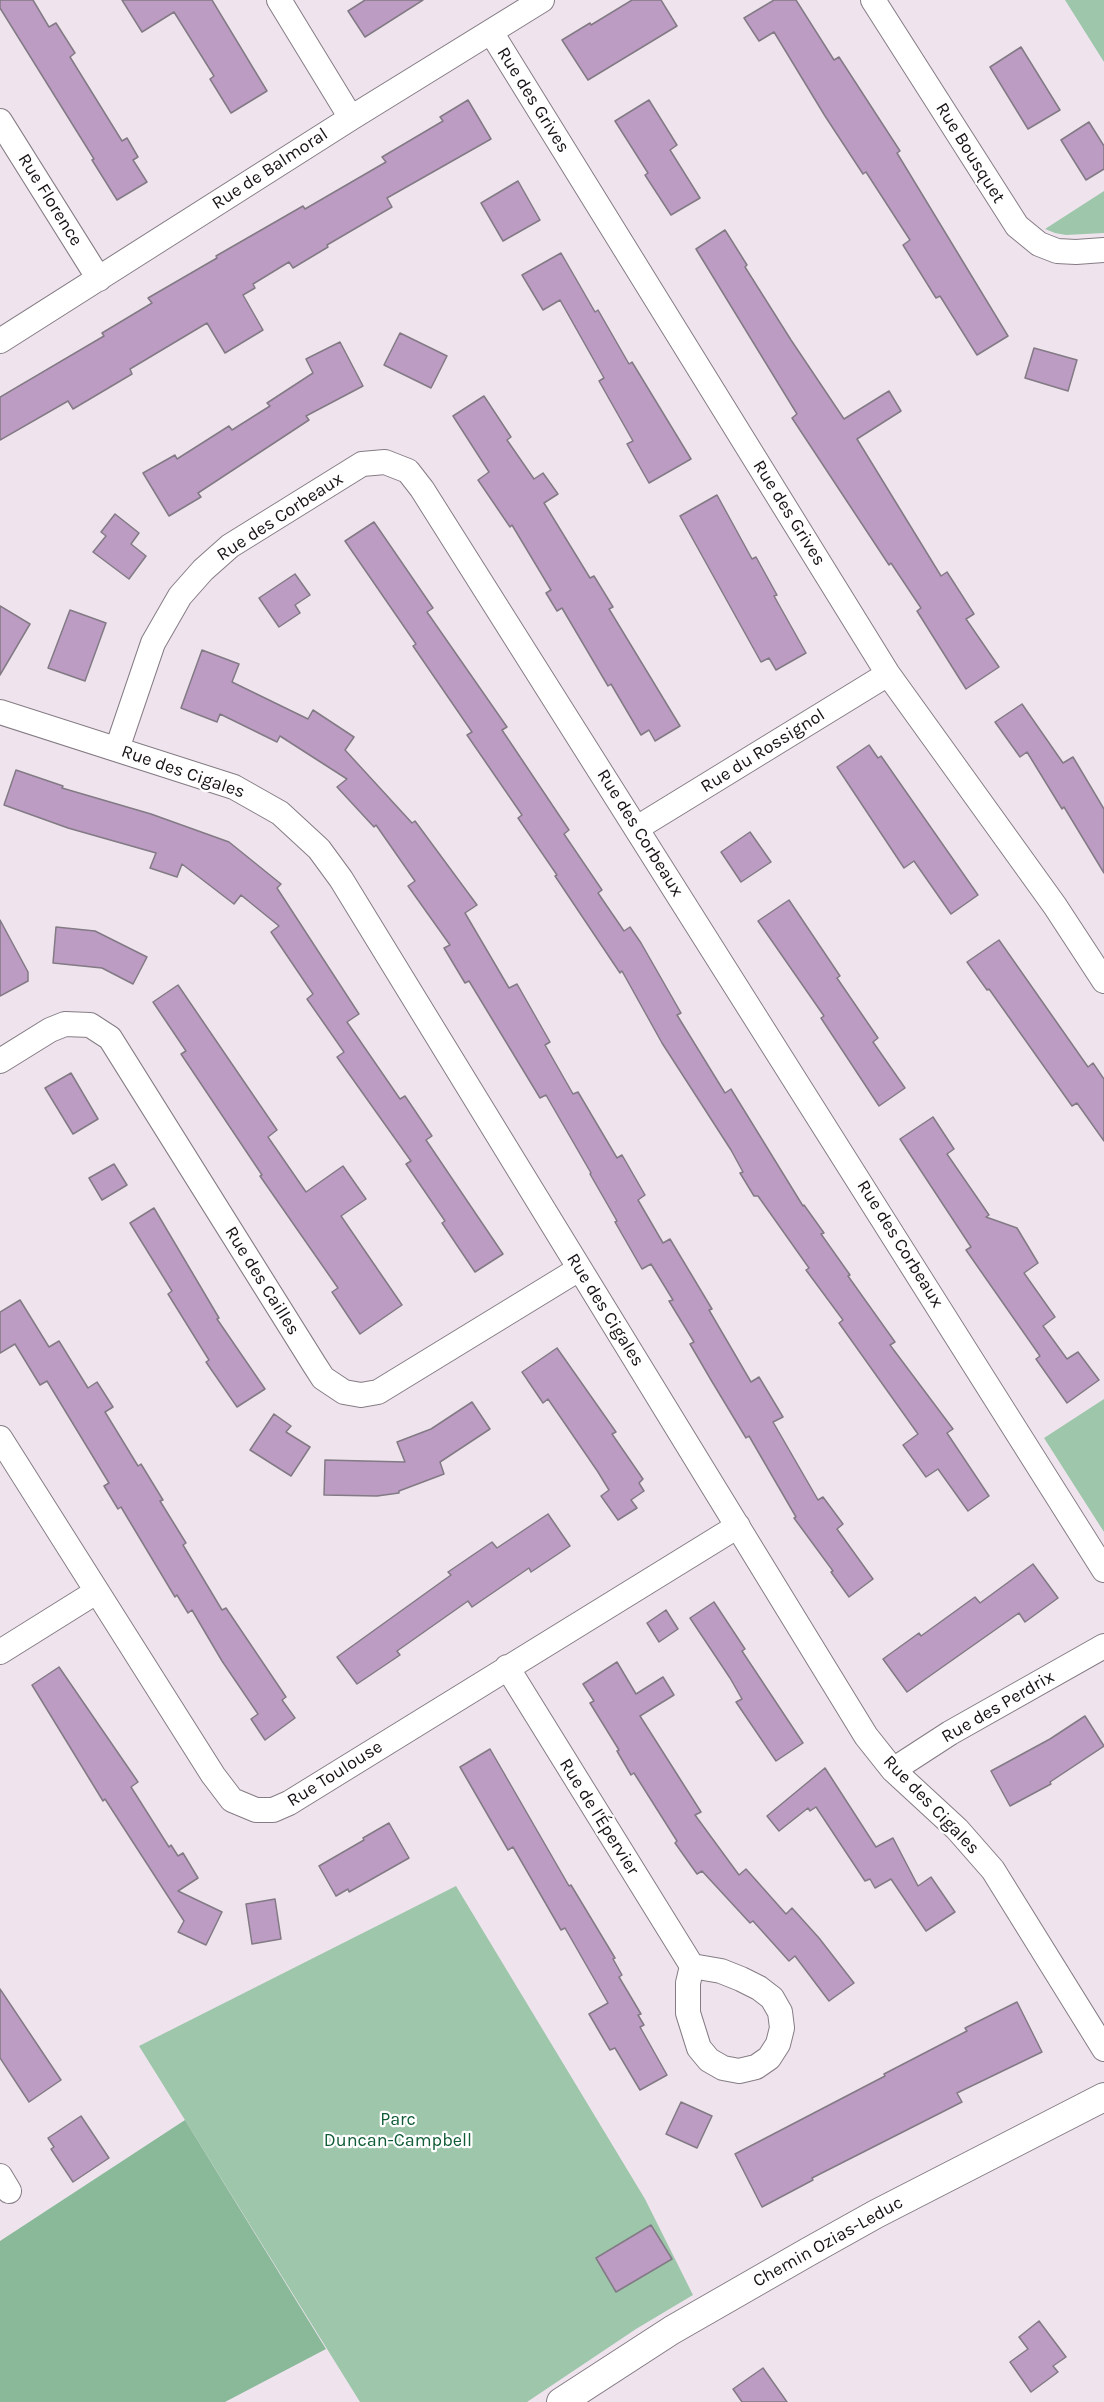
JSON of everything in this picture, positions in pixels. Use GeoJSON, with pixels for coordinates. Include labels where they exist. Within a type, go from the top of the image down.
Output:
{"type":"FeatureCollection","features":[{"type":"Feature","properties":{"kind":"street"},"geometry":{"type":"LineString","coordinates":[[279,0],[351,118]]}},
{"type":"Feature","properties":{"kind":"street","name":"Rue de Balmoral"},"geometry":{"type":"LineString","coordinates":[[0,341],[351,118],[542,0]]}},
{"type":"Feature","properties":{"kind":"street","name":"Rue Bousquet"},"geometry":{"type":"LineString","coordinates":[[873,0],[1017,226],[1039,244],[1057,251],[1104,250]]}},
{"type":"Feature","properties":{"kind":"street","name":"Rue des Grives"},"geometry":{"type":"LineString","coordinates":[[491,32],[888,674],[1036,879],[1104,981]]}},
{"type":"Feature","properties":{"kind":"street","name":"Rue Florence"},"geometry":{"type":"LineString","coordinates":[[0,122],[99,279]]}},
{"type":"Feature","properties":{"kind":"street","name":"Rue des Corbeaux"},"geometry":{"type":"LineString","coordinates":[[117,750],[153,643],[170,611],[197,576],[230,546],[354,468],[369,462],[386,462],[408,471],[422,489],[637,828],[1104,1570]]}},
{"type":"Feature","properties":{"kind":"street","name":"Rue du Rossignol"},"geometry":{"type":"LineString","coordinates":[[637,828],[888,674]]}},
{"type":"Feature","properties":{"kind":"street","name":"Rue des Cigales"},"geometry":{"type":"LineString","coordinates":[[0,712],[217,781],[250,794],[287,819],[319,849],[341,879],[867,1736],[893,1770],[957,1829],[993,1870],[1104,2049]]}},
{"type":"Feature","properties":{"kind":"street","name":"Rue des Cailles"},"geometry":{"type":"LineString","coordinates":[[0,1060],[50,1030],[65,1024],[90,1025],[110,1038],[323,1378],[344,1392],[361,1395],[386,1388],[579,1269]]}},
{"type":"Feature","properties":{"kind":"street","name":"Rue Toulouse"},"geometry":{"type":"LineString","coordinates":[[0,1438],[226,1794],[240,1805],[256,1810],[282,1807],[738,1526]]}},
{"type":"Feature","properties":{"kind":"street"},"geometry":{"type":"LineString","coordinates":[[0,1652],[96,1592]]}},
{"type":"Feature","properties":{"kind":"street","name":"Rue des Perdrix"},"geometry":{"type":"LineString","coordinates":[[893,1770],[950,1733],[1104,1646]]}},
{"type":"Feature","properties":{"kind":"street","name":"Rue de l'Épervier"},"geometry":{"type":"LineString","coordinates":[[507,1667],[692,1966]]}},
{"type":"Feature","properties":{"kind":"street"},"geometry":{"type":"LineString","coordinates":[[692,1966],[721,1971],[741,1979],[772,1998],[780,2012],[782,2028],[778,2044],[769,2058],[756,2067],[740,2071],[723,2068],[709,2061],[699,2048],[688,2013],[688,1983],[692,1966]]}},
{"type":"Feature","properties":{"kind":"street","name":"Chemin Ozias-Leduc"},"geometry":{"type":"LineString","coordinates":[[561,2402],[672,2330],[876,2214],[1104,2097]]}},
{"type":"Feature","properties":{"kind":"green space"},"geometry":{"type":"Polygon","coordinates":[[[1065,0],[1104,0],[1104,62],[1065,0]]]}},
{"type":"Feature","properties":{"kind":"green space"},"geometry":{"type":"Polygon","coordinates":[[[1104,191],[1104,233],[1066,235],[1045,229],[1104,191]]]}},
{"type":"Feature","properties":{"kind":"green space"},"geometry":{"type":"Polygon","coordinates":[[[1104,1399],[1104,1532],[1044,1438],[1104,1399]]]}},
{"type":"Feature","properties":{"kind":"green space","name":"Parc Duncan-Campbell"},"geometry":{"type":"Polygon","coordinates":[[[456,1886],[645,2199],[693,2295],[636,2329],[527,2402],[360,2402],[139,2046],[456,1886]]]}},
{"type":"Feature","properties":{"kind":"green space"},"geometry":{"type":"Polygon","coordinates":[[[185,2120],[326,2349],[225,2402],[0,2402],[0,2241],[185,2120]]]}},
{"type":"Feature","properties":{"kind":"building"},"geometry":{"type":"Polygon","coordinates":[[[0,0],[33,0],[49,27],[56,23],[75,53],[70,57],[122,141],[127,138],[138,157],[133,160],[147,182],[117,200],[0,8],[0,0]]]}},
{"type":"Feature","properties":{"kind":"building"},"geometry":{"type":"Polygon","coordinates":[[[122,0],[212,0],[267,91],[231,113],[210,79],[214,76],[174,12],[142,32],[122,0]]]}},
{"type":"Feature","properties":{"kind":"building"},"geometry":{"type":"Polygon","coordinates":[[[365,0],[423,0],[365,37],[348,11],[365,0]]]}},
{"type":"Feature","properties":{"kind":"building"},"geometry":{"type":"Polygon","coordinates":[[[632,0],[661,0],[677,26],[588,80],[562,40],[632,0]]]}},
{"type":"Feature","properties":{"kind":"building"},"geometry":{"type":"Polygon","coordinates":[[[774,0],[796,0],[834,60],[839,57],[900,151],[897,153],[1008,336],[977,355],[940,296],[936,298],[903,245],[910,240],[866,172],[863,174],[825,116],[774,32],[759,41],[744,18],[774,0]]]}},
{"type":"Feature","properties":{"kind":"building"},"geometry":{"type":"Polygon","coordinates":[[[1021,47],[1060,110],[1028,129],[990,67],[1021,47]]]}},
{"type":"Feature","properties":{"kind":"building"},"geometry":{"type":"Polygon","coordinates":[[[468,100],[491,139],[387,198],[392,207],[327,245],[328,247],[293,268],[289,262],[253,284],[255,288],[243,295],[263,330],[225,353],[207,323],[130,369],[132,374],[73,409],[68,401],[0,440],[0,397],[104,336],[102,333],[152,303],[148,298],[217,258],[216,256],[303,206],[305,209],[386,162],[382,157],[443,121],[440,117],[468,100]]]}},
{"type":"Feature","properties":{"kind":"building"},"geometry":{"type":"Polygon","coordinates":[[[649,100],[677,145],[670,150],[700,198],[671,215],[645,175],[648,173],[615,121],[649,100]]]}},
{"type":"Feature","properties":{"kind":"building"},"geometry":{"type":"Polygon","coordinates":[[[1089,122],[1104,146],[1104,169],[1086,180],[1061,140],[1089,122]]]}},
{"type":"Feature","properties":{"kind":"building"},"geometry":{"type":"Polygon","coordinates":[[[518,181],[540,220],[503,241],[481,203],[518,181]]]}},
{"type":"Feature","properties":{"kind":"building"},"geometry":{"type":"Polygon","coordinates":[[[725,230],[747,265],[745,267],[844,419],[889,391],[901,411],[857,439],[941,576],[947,572],[974,614],[966,619],[999,667],[966,689],[917,611],[921,608],[891,563],[889,565],[792,418],[797,414],[696,249],[725,230]]]}},
{"type":"Feature","properties":{"kind":"building"},"geometry":{"type":"Polygon","coordinates":[[[561,253],[595,312],[598,310],[629,364],[632,362],[691,459],[649,483],[627,444],[633,441],[599,381],[604,378],[560,300],[543,310],[522,275],[561,253]]]}},
{"type":"Feature","properties":{"kind":"building"},"geometry":{"type":"Polygon","coordinates":[[[400,333],[447,356],[431,388],[384,365],[400,333]]]}},
{"type":"Feature","properties":{"kind":"building"},"geometry":{"type":"Polygon","coordinates":[[[340,342],[363,386],[306,416],[309,420],[198,493],[201,497],[169,516],[143,473],[175,455],[177,459],[229,426],[232,430],[270,406],[267,403],[313,373],[306,359],[340,342]]]}},
{"type":"Feature","properties":{"kind":"building"},"geometry":{"type":"Polygon","coordinates":[[[1034,348],[1077,360],[1068,391],[1025,378],[1034,348]]]}},
{"type":"Feature","properties":{"kind":"building"},"geometry":{"type":"Polygon","coordinates":[[[484,396],[511,437],[507,440],[534,479],[543,473],[558,494],[544,503],[590,578],[594,576],[613,607],[609,609],[680,726],[655,741],[649,730],[641,735],[611,684],[608,686],[562,608],[557,611],[546,593],[551,590],[512,525],[510,527],[478,480],[489,472],[453,416],[484,396]]]}},
{"type":"Feature","properties":{"kind":"building"},"geometry":{"type":"Polygon","coordinates":[[[717,495],[752,559],[756,557],[777,595],[774,596],[806,653],[776,670],[769,658],[761,662],[680,516],[717,495]]]}},
{"type":"Feature","properties":{"kind":"building"},"geometry":{"type":"Polygon","coordinates":[[[115,514],[139,533],[131,544],[146,556],[129,579],[93,552],[106,536],[101,532],[115,514]]]}},
{"type":"Feature","properties":{"kind":"building"},"geometry":{"type":"Polygon","coordinates":[[[374,522],[433,608],[427,612],[507,727],[502,730],[569,830],[564,834],[602,890],[598,893],[624,931],[630,927],[641,943],[681,1013],[677,1015],[725,1093],[731,1089],[803,1206],[824,1233],[821,1234],[850,1275],[848,1276],[895,1342],[890,1345],[953,1429],[947,1433],[989,1496],[968,1511],[938,1469],[926,1477],[903,1445],[918,1434],[839,1323],[843,1320],[806,1270],[809,1268],[758,1196],[754,1196],[740,1173],[743,1172],[731,1150],[662,1043],[622,971],[620,973],[555,876],[557,875],[518,818],[522,815],[467,735],[472,732],[413,646],[416,644],[345,541],[374,522]]]}},
{"type":"Feature","properties":{"kind":"building"},"geometry":{"type":"Polygon","coordinates":[[[295,574],[310,595],[295,605],[300,613],[279,627],[259,598],[295,574]]]}},
{"type":"Feature","properties":{"kind":"building"},"geometry":{"type":"Polygon","coordinates":[[[0,606],[30,624],[0,675],[0,606]]]}},
{"type":"Feature","properties":{"kind":"building"},"geometry":{"type":"Polygon","coordinates":[[[70,610],[106,623],[85,681],[48,668],[70,610]]]}},
{"type":"Feature","properties":{"kind":"building"},"geometry":{"type":"Polygon","coordinates":[[[202,650],[239,664],[232,682],[308,719],[313,710],[354,737],[345,750],[412,823],[415,821],[477,905],[465,913],[509,988],[517,984],[550,1042],[545,1045],[573,1094],[578,1092],[617,1158],[622,1155],[645,1195],[638,1200],[663,1243],[670,1239],[712,1309],[709,1310],[751,1382],[759,1377],[783,1417],[773,1422],[818,1500],[823,1497],[843,1524],[837,1529],[873,1579],[849,1597],[794,1518],[796,1517],[749,1436],[746,1438],[711,1380],[690,1344],[694,1342],[669,1301],[673,1300],[651,1264],[642,1269],[546,1095],[540,1098],[469,981],[465,983],[444,948],[450,945],[408,886],[415,881],[376,825],[374,827],[337,787],[347,779],[280,736],[277,742],[220,714],[217,722],[181,708],[202,650]]]}},
{"type":"Feature","properties":{"kind":"building"},"geometry":{"type":"Polygon","coordinates":[[[1022,704],[1063,763],[1073,757],[1104,809],[1104,873],[1027,752],[1020,757],[995,722],[1022,704]]]}},
{"type":"Feature","properties":{"kind":"building"},"geometry":{"type":"Polygon","coordinates":[[[869,745],[878,758],[881,756],[978,895],[951,914],[914,861],[904,868],[837,767],[869,745]]]}},
{"type":"Feature","properties":{"kind":"building"},"geometry":{"type":"Polygon","coordinates":[[[16,770],[63,786],[62,788],[151,814],[229,842],[281,884],[277,888],[359,1014],[347,1022],[400,1099],[405,1096],[432,1136],[426,1140],[503,1254],[475,1272],[442,1223],[445,1221],[406,1164],[411,1161],[337,1057],[344,1052],[307,999],[313,994],[271,932],[279,926],[241,895],[234,904],[182,864],[177,877],[150,868],[156,853],[68,828],[4,805],[16,770]]]}},
{"type":"Feature","properties":{"kind":"building"},"geometry":{"type":"Polygon","coordinates":[[[750,832],[771,862],[741,882],[721,852],[750,832]]]}},
{"type":"Feature","properties":{"kind":"building"},"geometry":{"type":"Polygon","coordinates":[[[789,900],[840,976],[837,978],[878,1038],[873,1042],[905,1088],[879,1106],[821,1018],[824,1016],[758,921],[789,900]]]}},
{"type":"Feature","properties":{"kind":"building"},"geometry":{"type":"Polygon","coordinates":[[[0,920],[28,972],[28,981],[0,996],[0,920]]]}},
{"type":"Feature","properties":{"kind":"building"},"geometry":{"type":"Polygon","coordinates":[[[56,927],[95,931],[147,957],[133,984],[102,968],[53,963],[56,927]]]}},
{"type":"Feature","properties":{"kind":"building"},"geometry":{"type":"Polygon","coordinates":[[[999,940],[1088,1067],[1093,1063],[1104,1079],[1104,1141],[1077,1103],[1072,1106],[989,989],[987,990],[967,962],[999,940]]]}},
{"type":"Feature","properties":{"kind":"building"},"geometry":{"type":"Polygon","coordinates":[[[178,985],[277,1130],[268,1137],[306,1192],[343,1166],[366,1199],[341,1216],[402,1305],[360,1334],[332,1292],[338,1288],[260,1176],[262,1175],[181,1054],[186,1051],[153,1002],[178,985]]]}},
{"type":"Feature","properties":{"kind":"building"},"geometry":{"type":"Polygon","coordinates":[[[71,1073],[98,1119],[73,1134],[45,1088],[71,1073]]]}},
{"type":"Feature","properties":{"kind":"building"},"geometry":{"type":"Polygon","coordinates":[[[933,1117],[954,1149],[947,1154],[989,1215],[986,1217],[1017,1228],[1038,1263],[1024,1273],[1055,1317],[1043,1326],[1067,1359],[1078,1352],[1099,1380],[1067,1403],[1036,1359],[1040,1356],[966,1250],[971,1247],[900,1139],[933,1117]]]}},
{"type":"Feature","properties":{"kind":"building"},"geometry":{"type":"Polygon","coordinates":[[[114,1164],[127,1185],[102,1200],[89,1178],[114,1164]]]}},
{"type":"Feature","properties":{"kind":"building"},"geometry":{"type":"Polygon","coordinates":[[[154,1208],[219,1318],[217,1319],[265,1389],[237,1407],[206,1362],[209,1360],[168,1294],[172,1291],[130,1223],[154,1208]]]}},
{"type":"Feature","properties":{"kind":"building"},"geometry":{"type":"Polygon","coordinates":[[[20,1300],[49,1347],[59,1341],[88,1388],[97,1382],[113,1407],[105,1412],[138,1466],[141,1464],[163,1500],[160,1501],[186,1543],[183,1545],[222,1610],[226,1608],[286,1697],[282,1700],[295,1718],[265,1740],[251,1719],[258,1714],[222,1661],[192,1610],[188,1613],[177,1595],[175,1597],[121,1507],[118,1509],[104,1486],[109,1483],[47,1381],[40,1385],[15,1344],[0,1353],[0,1312],[20,1300]]]}},
{"type":"Feature","properties":{"kind":"building"},"geometry":{"type":"Polygon","coordinates":[[[557,1348],[616,1432],[612,1434],[643,1479],[639,1483],[644,1491],[631,1500],[637,1508],[618,1520],[601,1496],[609,1490],[598,1472],[548,1399],[543,1403],[522,1372],[557,1348]]]}},
{"type":"Feature","properties":{"kind":"building"},"geometry":{"type":"Polygon","coordinates":[[[472,1402],[490,1429],[440,1462],[444,1474],[399,1491],[399,1493],[377,1496],[324,1495],[325,1460],[405,1462],[397,1442],[431,1429],[472,1402]]]}},
{"type":"Feature","properties":{"kind":"building"},"geometry":{"type":"Polygon","coordinates":[[[274,1414],[291,1426],[286,1432],[310,1447],[291,1476],[250,1450],[274,1414]]]}},
{"type":"Feature","properties":{"kind":"building"},"geometry":{"type":"Polygon","coordinates":[[[548,1514],[570,1546],[531,1572],[529,1568],[472,1607],[468,1601],[397,1651],[400,1655],[357,1684],[337,1657],[451,1575],[448,1572],[492,1542],[497,1548],[548,1514]]]}},
{"type":"Feature","properties":{"kind":"building"},"geometry":{"type":"Polygon","coordinates":[[[1033,1564],[1058,1598],[1025,1622],[1019,1613],[907,1692],[883,1659],[919,1633],[921,1636],[975,1597],[980,1603],[1033,1564]]]}},
{"type":"Feature","properties":{"kind":"building"},"geometry":{"type":"Polygon","coordinates":[[[714,1602],[745,1649],[742,1651],[803,1743],[776,1761],[736,1702],[742,1699],[690,1618],[714,1602]]]}},
{"type":"Feature","properties":{"kind":"building"},"geometry":{"type":"Polygon","coordinates":[[[666,1610],[678,1629],[659,1642],[647,1623],[666,1610]]]}},
{"type":"Feature","properties":{"kind":"building"},"geometry":{"type":"Polygon","coordinates":[[[617,1662],[636,1694],[663,1677],[674,1695],[640,1716],[701,1812],[695,1815],[739,1875],[746,1869],[786,1914],[792,1908],[854,1983],[829,2001],[795,1956],[789,1961],[753,1921],[750,1923],[702,1871],[697,1874],[675,1843],[677,1841],[634,1773],[631,1775],[617,1751],[619,1750],[590,1703],[594,1701],[583,1684],[617,1662]]]}},
{"type":"Feature","properties":{"kind":"building"},"geometry":{"type":"Polygon","coordinates":[[[59,1667],[138,1782],[131,1787],[169,1847],[171,1845],[178,1856],[183,1853],[198,1878],[178,1891],[222,1912],[206,1945],[178,1932],[184,1921],[105,1799],[103,1801],[32,1685],[59,1667]]]}},
{"type":"Feature","properties":{"kind":"building"},"geometry":{"type":"Polygon","coordinates":[[[1085,1716],[1104,1746],[1050,1782],[1051,1784],[1010,1806],[991,1771],[1050,1739],[1085,1716]]]}},
{"type":"Feature","properties":{"kind":"building"},"geometry":{"type":"Polygon","coordinates":[[[490,1749],[569,1886],[571,1885],[615,1958],[613,1959],[622,1975],[619,1977],[641,2014],[638,2015],[644,2025],[640,2027],[667,2075],[640,2090],[615,2048],[610,2050],[589,2014],[608,2003],[565,1928],[561,1930],[513,1847],[508,1850],[460,1767],[490,1749]]]}},
{"type":"Feature","properties":{"kind":"building"},"geometry":{"type":"Polygon","coordinates":[[[825,1768],[876,1847],[893,1838],[918,1886],[931,1877],[955,1912],[926,1931],[891,1879],[875,1888],[870,1879],[865,1881],[816,1807],[810,1811],[808,1808],[779,1831],[767,1816],[825,1768]]]}},
{"type":"Feature","properties":{"kind":"building"},"geometry":{"type":"Polygon","coordinates":[[[389,1823],[409,1858],[349,1892],[348,1889],[336,1896],[319,1866],[389,1823]]]}},
{"type":"Feature","properties":{"kind":"building"},"geometry":{"type":"Polygon","coordinates":[[[275,1899],[281,1939],[252,1944],[246,1904],[275,1899]]]}},
{"type":"Feature","properties":{"kind":"building"},"geometry":{"type":"Polygon","coordinates":[[[0,1989],[61,2080],[29,2102],[0,2058],[0,1989]]]}},
{"type":"Feature","properties":{"kind":"building"},"geometry":{"type":"Polygon","coordinates":[[[1017,2002],[1042,2052],[957,2093],[962,2102],[812,2178],[813,2180],[762,2207],[735,2154],[885,2076],[884,2074],[967,2031],[965,2028],[1017,2002]]]}},
{"type":"Feature","properties":{"kind":"building"},"geometry":{"type":"Polygon","coordinates":[[[681,2102],[712,2116],[697,2148],[666,2134],[681,2102]]]}},
{"type":"Feature","properties":{"kind":"building"},"geometry":{"type":"Polygon","coordinates":[[[81,2116],[109,2158],[73,2182],[51,2149],[54,2147],[48,2138],[81,2116]]]}},
{"type":"Feature","properties":{"kind":"building"},"geometry":{"type":"Polygon","coordinates":[[[651,2225],[672,2259],[616,2292],[596,2258],[651,2225]]]}},
{"type":"Feature","properties":{"kind":"building"},"geometry":{"type":"Polygon","coordinates":[[[1039,2321],[1066,2357],[1053,2366],[1058,2372],[1031,2392],[1010,2362],[1028,2349],[1019,2337],[1039,2321]]]}},
{"type":"Feature","properties":{"kind":"building"},"geometry":{"type":"Polygon","coordinates":[[[763,2368],[787,2402],[742,2402],[733,2389],[763,2368]]]}}]}
